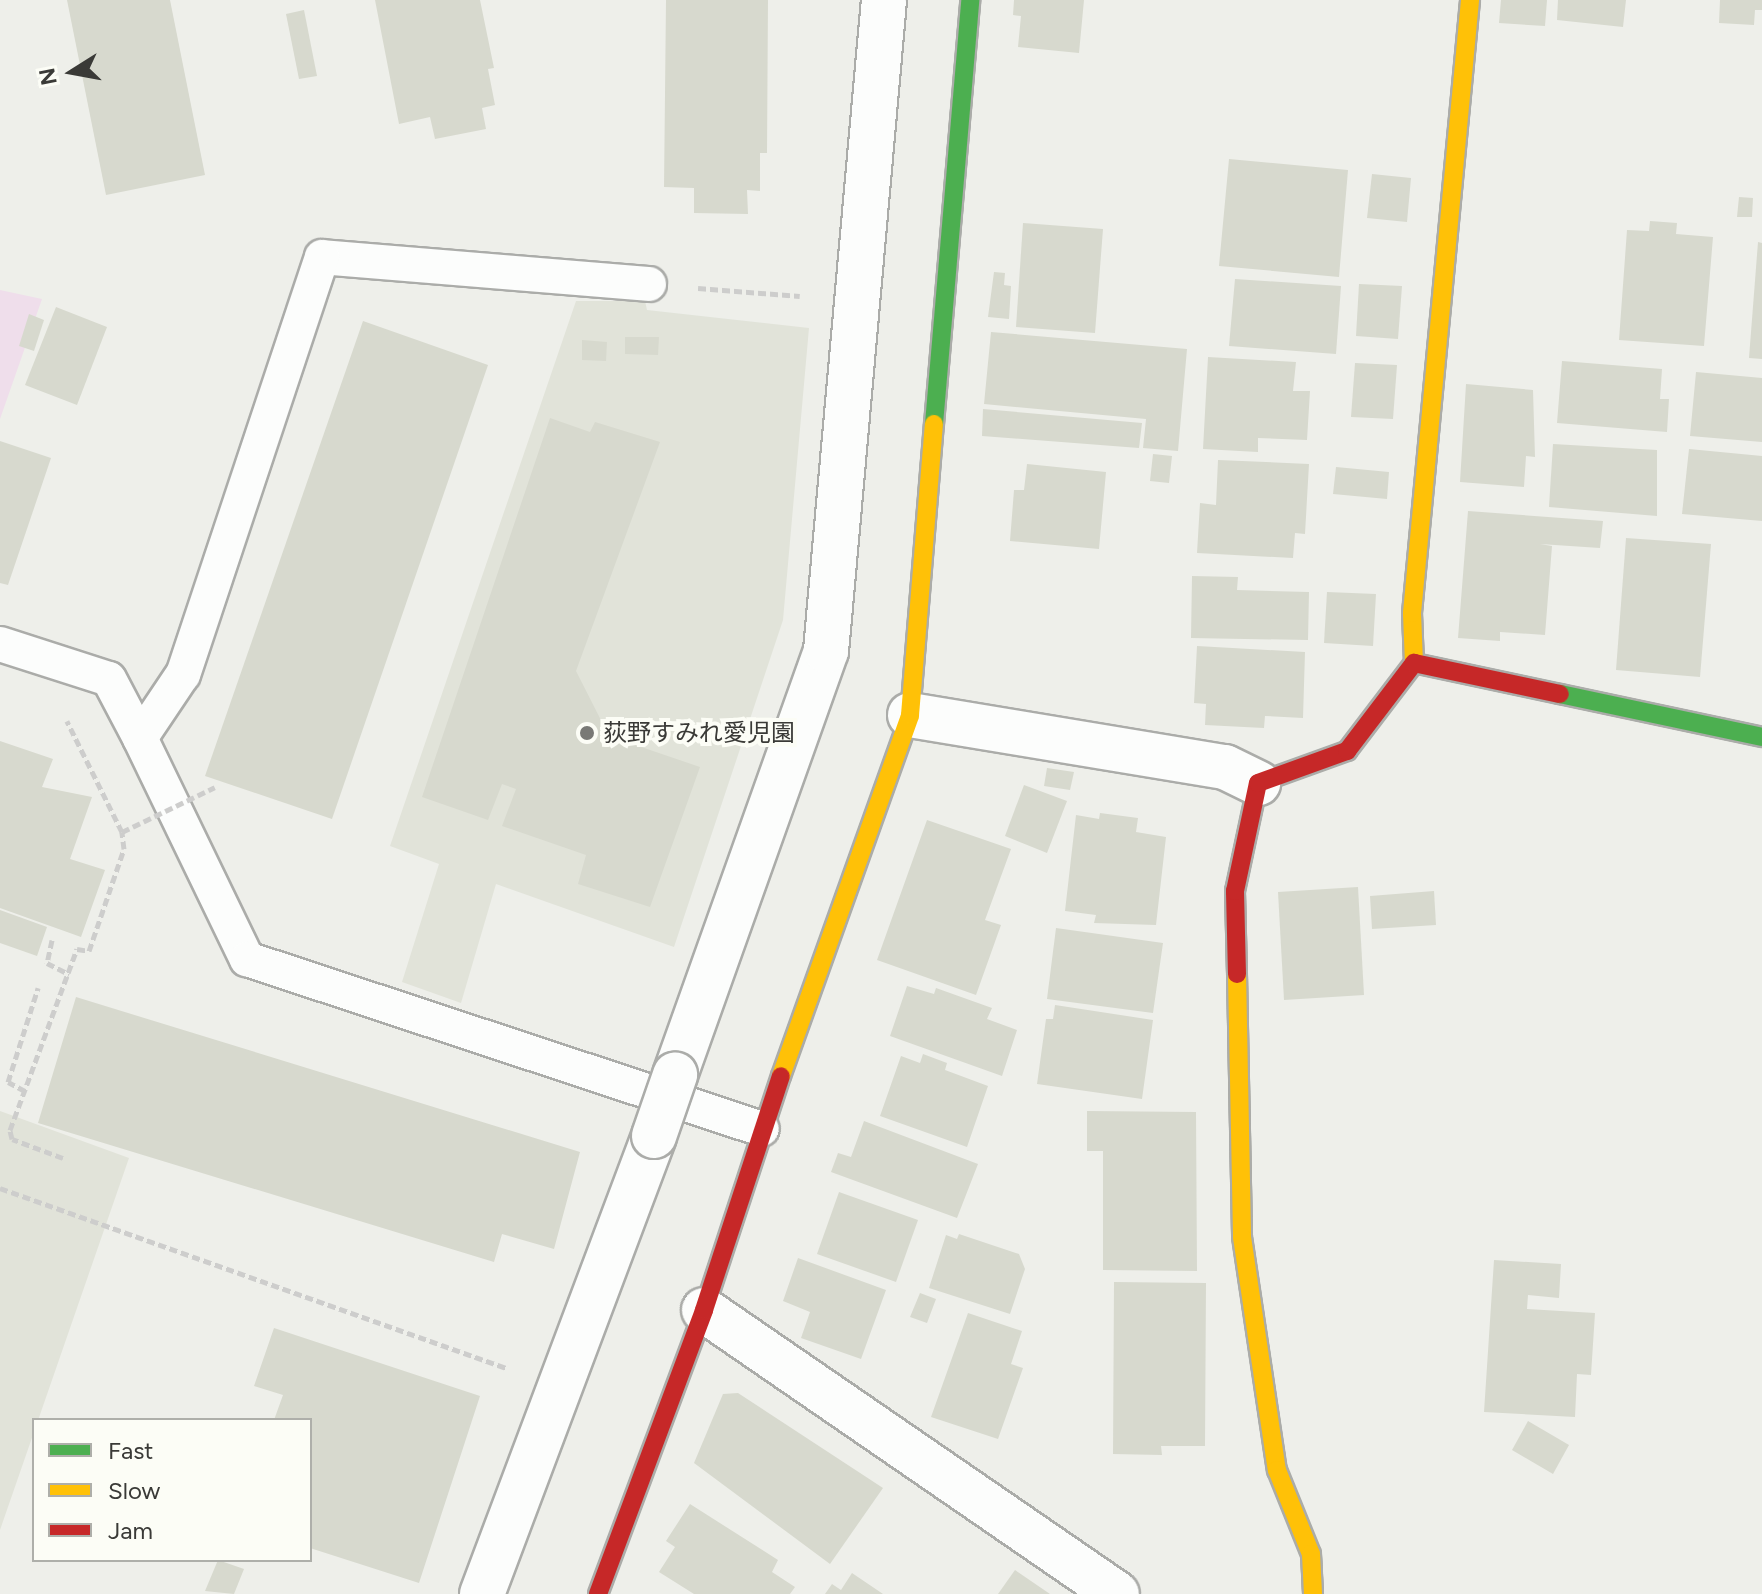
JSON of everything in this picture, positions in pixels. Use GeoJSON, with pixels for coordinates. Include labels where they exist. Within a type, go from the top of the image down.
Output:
{"type":"FeatureCollection","features":[{"type":"Feature","properties":{"kind":"street"},"geometry":{"type":"LineString","coordinates":[[482,1594],[654,1136],[826,651],[884,0]]}},
{"type":"Feature","properties":{"kind":"street"},"geometry":{"type":"LineString","coordinates":[[598,1594],[704,1310],[762,1129],[910,715],[970,0]]}},
{"type":"Feature","properties":{"kind":"street"},"geometry":{"type":"LineString","coordinates":[[910,715],[1225,767],[1258,783],[1347,751],[1414,663],[1412,613],[1470,0]]}},
{"type":"Feature","properties":{"kind":"street"},"geometry":{"type":"LineString","coordinates":[[1414,663],[1762,737]]}},
{"type":"Feature","properties":{"kind":"street"},"geometry":{"type":"LineString","coordinates":[[1258,783],[1235,891],[1242,1237],[1277,1470],[1311,1554],[1313,1594]]}},
{"type":"Feature","properties":{"kind":"street"},"geometry":{"type":"LineString","coordinates":[[704,1310],[1117,1594]]}},
{"type":"Feature","properties":{"kind":"lane"},"geometry":{"type":"LineString","coordinates":[[140,738],[183,674],[322,257],[649,284]]}},
{"type":"Feature","properties":{"kind":"lane"},"geometry":{"type":"LineString","coordinates":[[0,644],[109,679],[247,959],[762,1129]]}},
{"type":"Feature","properties":{"kind":"path"},"geometry":{"type":"LineString","coordinates":[[649,284],[763,293]]}},
{"type":"Feature","properties":{"kind":"path"},"geometry":{"type":"LineString","coordinates":[[34,655],[122,832],[124,849],[89,951],[77,949],[10,1130],[12,1139],[63,1158]]}},
{"type":"Feature","properties":{"kind":"path"},"geometry":{"type":"LineString","coordinates":[[122,832],[215,787]]}},
{"type":"Feature","properties":{"kind":"path"},"geometry":{"type":"LineString","coordinates":[[52,940],[47,963],[69,974]]}},
{"type":"Feature","properties":{"kind":"path"},"geometry":{"type":"LineString","coordinates":[[25,1091],[8,1082],[38,988]]}},
{"type":"Feature","properties":{"kind":"path"},"geometry":{"type":"LineString","coordinates":[[0,1188],[559,1387]]}},
{"type":"Feature","properties":{"kind":"shaded area"},"geometry":{"type":"Polygon","coordinates":[[[0,290],[42,299],[0,419],[0,290]]]}},
{"type":"Feature","properties":{"kind":"shaded area","name":"荻野すみれ愛児園"},"geometry":{"type":"Polygon","coordinates":[[[576,301],[645,301],[647,310],[809,328],[783,620],[674,947],[496,884],[461,1003],[402,982],[439,864],[390,846],[576,301]]]}},
{"type":"Feature","properties":{"kind":"shaded area"},"geometry":{"type":"Polygon","coordinates":[[[0,1111],[129,1158],[39,1418],[32,1418],[32,1438],[0,1530],[0,1111]]]}},
{"type":"Feature","properties":{"kind":"building"},"geometry":{"type":"Polygon","coordinates":[[[67,0],[170,0],[205,175],[106,195],[67,0]]]}},
{"type":"Feature","properties":{"kind":"building"},"geometry":{"type":"Polygon","coordinates":[[[375,0],[480,0],[494,68],[488,69],[495,105],[482,108],[486,129],[435,139],[430,117],[399,124],[375,0]]]}},
{"type":"Feature","properties":{"kind":"building"},"geometry":{"type":"Polygon","coordinates":[[[666,0],[768,0],[767,153],[760,153],[760,191],[747,190],[748,214],[694,213],[694,188],[664,187],[666,0]]]}},
{"type":"Feature","properties":{"kind":"building"},"geometry":{"type":"Polygon","coordinates":[[[1014,0],[1084,0],[1079,53],[1018,47],[1021,16],[1013,15],[1014,0]]]}},
{"type":"Feature","properties":{"kind":"building"},"geometry":{"type":"Polygon","coordinates":[[[1501,0],[1547,0],[1545,26],[1499,23],[1501,0]]]}},
{"type":"Feature","properties":{"kind":"building"},"geometry":{"type":"Polygon","coordinates":[[[1558,0],[1626,0],[1623,27],[1557,20],[1558,0]]]}},
{"type":"Feature","properties":{"kind":"building"},"geometry":{"type":"Polygon","coordinates":[[[1720,0],[1762,0],[1762,10],[1755,10],[1754,25],[1719,23],[1720,0]]]}},
{"type":"Feature","properties":{"kind":"building"},"geometry":{"type":"Polygon","coordinates":[[[304,10],[317,76],[299,79],[286,14],[304,10]]]}},
{"type":"Feature","properties":{"kind":"building"},"geometry":{"type":"Polygon","coordinates":[[[1229,159],[1348,170],[1339,277],[1219,266],[1229,159]]]}},
{"type":"Feature","properties":{"kind":"building"},"geometry":{"type":"Polygon","coordinates":[[[1372,174],[1411,178],[1407,222],[1367,218],[1372,174]]]}},
{"type":"Feature","properties":{"kind":"building"},"geometry":{"type":"Polygon","coordinates":[[[1739,197],[1753,198],[1752,217],[1737,217],[1739,197]]]}},
{"type":"Feature","properties":{"kind":"building"},"geometry":{"type":"Polygon","coordinates":[[[1650,221],[1677,223],[1676,234],[1713,237],[1704,346],[1619,340],[1627,230],[1649,231],[1650,221]]]}},
{"type":"Feature","properties":{"kind":"building"},"geometry":{"type":"Polygon","coordinates":[[[1023,223],[1103,229],[1095,333],[1016,327],[1023,223]]]}},
{"type":"Feature","properties":{"kind":"building"},"geometry":{"type":"Polygon","coordinates":[[[1758,242],[1762,243],[1762,359],[1749,358],[1758,242]]]}},
{"type":"Feature","properties":{"kind":"building"},"geometry":{"type":"Polygon","coordinates":[[[994,272],[1005,273],[1004,285],[1011,286],[1009,319],[988,317],[994,272]]]}},
{"type":"Feature","properties":{"kind":"building"},"geometry":{"type":"Polygon","coordinates":[[[1235,279],[1341,286],[1336,354],[1229,346],[1235,279]]]}},
{"type":"Feature","properties":{"kind":"building"},"geometry":{"type":"Polygon","coordinates":[[[1359,284],[1402,286],[1398,339],[1356,336],[1359,284]]]}},
{"type":"Feature","properties":{"kind":"building"},"geometry":{"type":"Polygon","coordinates":[[[56,307],[107,327],[77,405],[25,385],[56,307]]]}},
{"type":"Feature","properties":{"kind":"building"},"geometry":{"type":"Polygon","coordinates":[[[29,314],[44,320],[34,351],[19,346],[29,314]]]}},
{"type":"Feature","properties":{"kind":"building"},"geometry":{"type":"Polygon","coordinates":[[[363,321],[488,365],[332,819],[205,776],[363,321]]]}},
{"type":"Feature","properties":{"kind":"building"},"geometry":{"type":"Polygon","coordinates":[[[991,332],[1187,349],[1178,451],[1143,448],[1146,419],[984,404],[991,332]]]}},
{"type":"Feature","properties":{"kind":"building"},"geometry":{"type":"Polygon","coordinates":[[[625,337],[659,337],[658,355],[625,354],[625,337]]]}},
{"type":"Feature","properties":{"kind":"building"},"geometry":{"type":"Polygon","coordinates":[[[582,340],[607,342],[606,361],[582,360],[582,340]]]}},
{"type":"Feature","properties":{"kind":"building"},"geometry":{"type":"Polygon","coordinates":[[[1208,357],[1296,362],[1293,391],[1310,391],[1307,440],[1258,438],[1258,452],[1203,449],[1208,357]]]}},
{"type":"Feature","properties":{"kind":"building"},"geometry":{"type":"Polygon","coordinates":[[[1562,361],[1662,369],[1660,399],[1669,399],[1667,432],[1557,423],[1562,361]]]}},
{"type":"Feature","properties":{"kind":"building"},"geometry":{"type":"Polygon","coordinates":[[[1355,363],[1397,365],[1393,419],[1351,417],[1355,363]]]}},
{"type":"Feature","properties":{"kind":"building"},"geometry":{"type":"Polygon","coordinates":[[[1696,372],[1762,378],[1762,442],[1690,436],[1696,372]]]}},
{"type":"Feature","properties":{"kind":"building"},"geometry":{"type":"Polygon","coordinates":[[[1466,384],[1533,390],[1535,457],[1526,456],[1524,487],[1460,482],[1466,384]]]}},
{"type":"Feature","properties":{"kind":"building"},"geometry":{"type":"Polygon","coordinates":[[[983,409],[1142,423],[1139,448],[982,436],[983,409]]]}},
{"type":"Feature","properties":{"kind":"building"},"geometry":{"type":"Polygon","coordinates":[[[550,418],[590,432],[595,422],[660,442],[576,671],[609,736],[700,767],[650,907],[578,884],[586,855],[502,826],[516,789],[502,784],[488,820],[422,797],[550,418]]]}},
{"type":"Feature","properties":{"kind":"building"},"geometry":{"type":"Polygon","coordinates":[[[0,441],[51,458],[8,585],[0,583],[0,441]]]}},
{"type":"Feature","properties":{"kind":"building"},"geometry":{"type":"Polygon","coordinates":[[[1553,444],[1657,450],[1657,516],[1549,507],[1553,444]]]}},
{"type":"Feature","properties":{"kind":"building"},"geometry":{"type":"Polygon","coordinates":[[[1689,449],[1762,456],[1762,521],[1682,514],[1689,449]]]}},
{"type":"Feature","properties":{"kind":"building"},"geometry":{"type":"Polygon","coordinates":[[[1153,454],[1172,456],[1169,483],[1150,481],[1153,454]]]}},
{"type":"Feature","properties":{"kind":"building"},"geometry":{"type":"Polygon","coordinates":[[[1218,460],[1309,464],[1305,534],[1295,533],[1293,558],[1197,553],[1200,503],[1216,505],[1218,460]]]}},
{"type":"Feature","properties":{"kind":"building"},"geometry":{"type":"Polygon","coordinates":[[[1027,464],[1106,472],[1099,549],[1010,541],[1014,490],[1024,490],[1027,464]]]}},
{"type":"Feature","properties":{"kind":"building"},"geometry":{"type":"Polygon","coordinates":[[[1336,467],[1389,472],[1387,499],[1333,494],[1336,467]]]}},
{"type":"Feature","properties":{"kind":"building"},"geometry":{"type":"Polygon","coordinates":[[[1468,511],[1603,521],[1600,548],[1540,544],[1552,546],[1545,635],[1500,632],[1500,641],[1458,638],[1468,511]]]}},
{"type":"Feature","properties":{"kind":"building"},"geometry":{"type":"Polygon","coordinates":[[[1626,538],[1711,544],[1700,677],[1616,670],[1626,538]]]}},
{"type":"Feature","properties":{"kind":"building"},"geometry":{"type":"Polygon","coordinates":[[[1192,576],[1238,577],[1237,590],[1309,592],[1308,640],[1191,638],[1192,576]]]}},
{"type":"Feature","properties":{"kind":"building"},"geometry":{"type":"Polygon","coordinates":[[[1327,592],[1376,594],[1373,646],[1324,643],[1327,592]]]}},
{"type":"Feature","properties":{"kind":"building"},"geometry":{"type":"Polygon","coordinates":[[[1197,646],[1305,652],[1303,718],[1265,716],[1264,728],[1205,725],[1206,704],[1194,703],[1197,646]]]}},
{"type":"Feature","properties":{"kind":"building"},"geometry":{"type":"Polygon","coordinates":[[[0,741],[53,759],[42,787],[92,797],[70,859],[105,870],[81,937],[0,908],[0,741]]]}},
{"type":"Feature","properties":{"kind":"building"},"geometry":{"type":"Polygon","coordinates":[[[1047,768],[1074,772],[1070,790],[1044,786],[1047,768]]]}},
{"type":"Feature","properties":{"kind":"building"},"geometry":{"type":"Polygon","coordinates":[[[1024,785],[1067,801],[1047,853],[1005,836],[1024,785]]]}},
{"type":"Feature","properties":{"kind":"building"},"geometry":{"type":"Polygon","coordinates":[[[1100,813],[1138,818],[1136,832],[1166,837],[1156,925],[1094,923],[1096,915],[1065,911],[1076,815],[1099,819],[1100,813]]]}},
{"type":"Feature","properties":{"kind":"building"},"geometry":{"type":"Polygon","coordinates":[[[927,820],[1011,849],[985,920],[1001,925],[976,995],[877,960],[927,820]]]}},
{"type":"Feature","properties":{"kind":"building"},"geometry":{"type":"Polygon","coordinates":[[[1358,887],[1364,995],[1284,1000],[1278,892],[1358,887]]]}},
{"type":"Feature","properties":{"kind":"building"},"geometry":{"type":"Polygon","coordinates":[[[1434,891],[1436,925],[1372,929],[1370,896],[1434,891]]]}},
{"type":"Feature","properties":{"kind":"building"},"geometry":{"type":"Polygon","coordinates":[[[0,910],[47,927],[37,956],[0,943],[0,910]]]}},
{"type":"Feature","properties":{"kind":"building"},"geometry":{"type":"Polygon","coordinates":[[[1056,928],[1163,943],[1153,1013],[1047,999],[1056,928]]]}},
{"type":"Feature","properties":{"kind":"building"},"geometry":{"type":"Polygon","coordinates":[[[907,986],[934,994],[936,988],[992,1008],[987,1019],[1017,1030],[1002,1076],[890,1036],[907,986]]]}},
{"type":"Feature","properties":{"kind":"building"},"geometry":{"type":"Polygon","coordinates":[[[76,997],[580,1152],[554,1249],[502,1234],[494,1262],[38,1123],[76,997]]]}},
{"type":"Feature","properties":{"kind":"building"},"geometry":{"type":"Polygon","coordinates":[[[1055,1005],[1153,1020],[1142,1099],[1037,1084],[1046,1019],[1053,1019],[1055,1005]]]}},
{"type":"Feature","properties":{"kind":"building"},"geometry":{"type":"Polygon","coordinates":[[[923,1054],[947,1063],[945,1070],[988,1086],[967,1147],[880,1116],[901,1056],[920,1063],[923,1054]]]}},
{"type":"Feature","properties":{"kind":"building"},"geometry":{"type":"Polygon","coordinates":[[[1087,1111],[1196,1112],[1197,1271],[1103,1270],[1103,1151],[1087,1151],[1087,1111]]]}},
{"type":"Feature","properties":{"kind":"building"},"geometry":{"type":"Polygon","coordinates":[[[864,1121],[978,1164],[957,1218],[831,1172],[838,1153],[851,1157],[864,1121]]]}},
{"type":"Feature","properties":{"kind":"building"},"geometry":{"type":"Polygon","coordinates":[[[839,1192],[918,1220],[896,1282],[817,1254],[839,1192]]]}},
{"type":"Feature","properties":{"kind":"building"},"geometry":{"type":"Polygon","coordinates":[[[959,1234],[1019,1254],[1025,1269],[1010,1314],[929,1288],[946,1235],[957,1239],[959,1234]]]}},
{"type":"Feature","properties":{"kind":"building"},"geometry":{"type":"Polygon","coordinates":[[[798,1258],[886,1290],[861,1359],[801,1338],[810,1312],[783,1301],[798,1258]]]}},
{"type":"Feature","properties":{"kind":"building"},"geometry":{"type":"Polygon","coordinates":[[[1494,1260],[1561,1264],[1559,1298],[1528,1295],[1527,1309],[1595,1313],[1591,1375],[1577,1374],[1575,1417],[1484,1412],[1494,1260]]]}},
{"type":"Feature","properties":{"kind":"building"},"geometry":{"type":"Polygon","coordinates":[[[1114,1282],[1206,1283],[1205,1446],[1161,1446],[1162,1455],[1113,1454],[1114,1282]]]}},
{"type":"Feature","properties":{"kind":"building"},"geometry":{"type":"Polygon","coordinates":[[[920,1293],[936,1299],[927,1323],[910,1317],[920,1293]]]}},
{"type":"Feature","properties":{"kind":"building"},"geometry":{"type":"Polygon","coordinates":[[[968,1313],[1022,1331],[1011,1364],[1023,1368],[998,1439],[931,1417],[968,1313]]]}},
{"type":"Feature","properties":{"kind":"building"},"geometry":{"type":"Polygon","coordinates":[[[274,1328],[480,1396],[419,1583],[312,1549],[312,1418],[275,1418],[283,1395],[254,1386],[274,1328]]]}},
{"type":"Feature","properties":{"kind":"building"},"geometry":{"type":"Polygon","coordinates":[[[738,1393],[883,1488],[830,1564],[694,1463],[723,1394],[738,1393]]]}},
{"type":"Feature","properties":{"kind":"building"},"geometry":{"type":"Polygon","coordinates":[[[1528,1421],[1569,1445],[1553,1474],[1512,1450],[1528,1421]]]}},
{"type":"Feature","properties":{"kind":"building"},"geometry":{"type":"Polygon","coordinates":[[[690,1504],[778,1560],[772,1572],[795,1587],[790,1594],[694,1594],[659,1572],[675,1547],[666,1541],[690,1504]]]}},
{"type":"Feature","properties":{"kind":"building"},"geometry":{"type":"Polygon","coordinates":[[[217,1562],[244,1569],[234,1594],[205,1591],[217,1562]]]}},
{"type":"Feature","properties":{"kind":"building"},"geometry":{"type":"Polygon","coordinates":[[[1015,1570],[1050,1594],[998,1594],[1015,1570]]]}},
{"type":"Feature","properties":{"kind":"building"},"geometry":{"type":"Polygon","coordinates":[[[852,1573],[883,1594],[825,1594],[832,1584],[841,1590],[852,1573]]]}},
{"type":"Feature","properties":{"kind":"traffic: fast"},"geometry":{"type":"LineString","coordinates":[[934,424],[970,0]]}},
{"type":"Feature","properties":{"kind":"traffic: fast"},"geometry":{"type":"LineString","coordinates":[[1560,694],[1762,737]]}},
{"type":"Feature","properties":{"kind":"traffic: slow"},"geometry":{"type":"LineString","coordinates":[[1414,663],[1412,613],[1470,0]]}},
{"type":"Feature","properties":{"kind":"traffic: slow"},"geometry":{"type":"LineString","coordinates":[[781,1076],[910,715],[934,424]]}},
{"type":"Feature","properties":{"kind":"traffic: slow"},"geometry":{"type":"LineString","coordinates":[[1237,974],[1242,1237],[1277,1470],[1311,1554],[1313,1594]]}},
{"type":"Feature","properties":{"kind":"traffic: jam"},"geometry":{"type":"LineString","coordinates":[[1237,974],[1235,891],[1258,783],[1347,751],[1414,663],[1560,694]]}},
{"type":"Feature","properties":{"kind":"traffic: jam"},"geometry":{"type":"LineString","coordinates":[[598,1594],[704,1310],[781,1076]]}},
{"type":"Feature","properties":{"kind":"place","name":"荻野すみれ愛児園"},"geometry":{"type":"Point","coordinates":[587,733]}}]}
